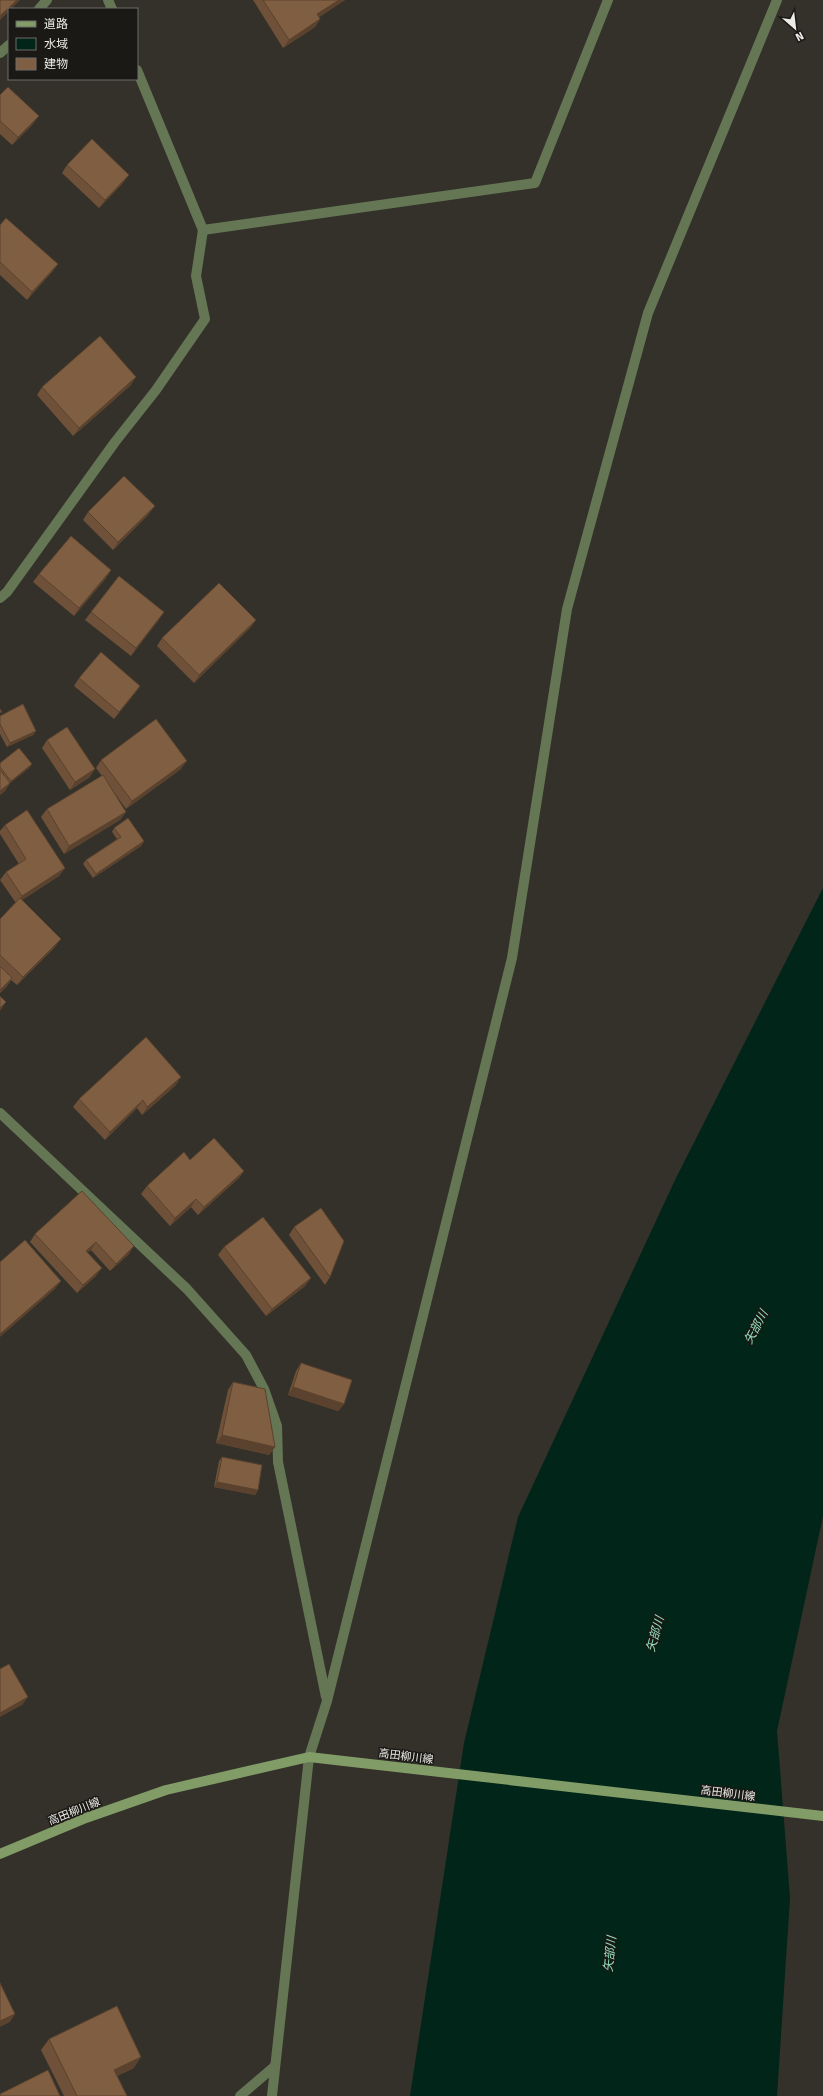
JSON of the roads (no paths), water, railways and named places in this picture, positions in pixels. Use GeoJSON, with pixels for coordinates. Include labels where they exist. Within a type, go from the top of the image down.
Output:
{"type":"FeatureCollection","features":[{"type":"Feature","properties":{"kind":"main road","name":"高田柳川線"},"geometry":{"type":"LineString","coordinates":[[0,1854],[86,1818],[166,1790],[309,1757],[823,1816]]}},
{"type":"Feature","properties":{"kind":"street"},"geometry":{"type":"LineString","coordinates":[[40,8],[47,0]]}},
{"type":"Feature","properties":{"kind":"street"},"geometry":{"type":"LineString","coordinates":[[203,230],[535,183],[608,0]]}},
{"type":"Feature","properties":{"kind":"street"},"geometry":{"type":"LineString","coordinates":[[272,2096],[309,1757],[327,1701],[512,958],[567,609],[648,313],[776,0]]}},
{"type":"Feature","properties":{"kind":"street"},"geometry":{"type":"LineString","coordinates":[[0,53],[8,46]]}},
{"type":"Feature","properties":{"kind":"street"},"geometry":{"type":"LineString","coordinates":[[0,598],[7,592],[115,442],[156,390],[205,319],[196,276],[203,230],[138,72]]}},
{"type":"Feature","properties":{"kind":"street"},"geometry":{"type":"LineString","coordinates":[[0,1114],[187,1289],[246,1355],[264,1389],[277,1426],[278,1462],[327,1701]]}},
{"type":"Feature","properties":{"kind":"street"},"geometry":{"type":"LineString","coordinates":[[240,2096],[275,2066]]}},
{"type":"Feature","properties":{"kind":"water","name":"矢部川"},"geometry":{"type":"Polygon","coordinates":[[[823,888],[823,1516],[777,1731],[790,1898],[777,2096],[410,2096],[464,1743],[518,1517],[676,1178],[823,888]]]}}]}
